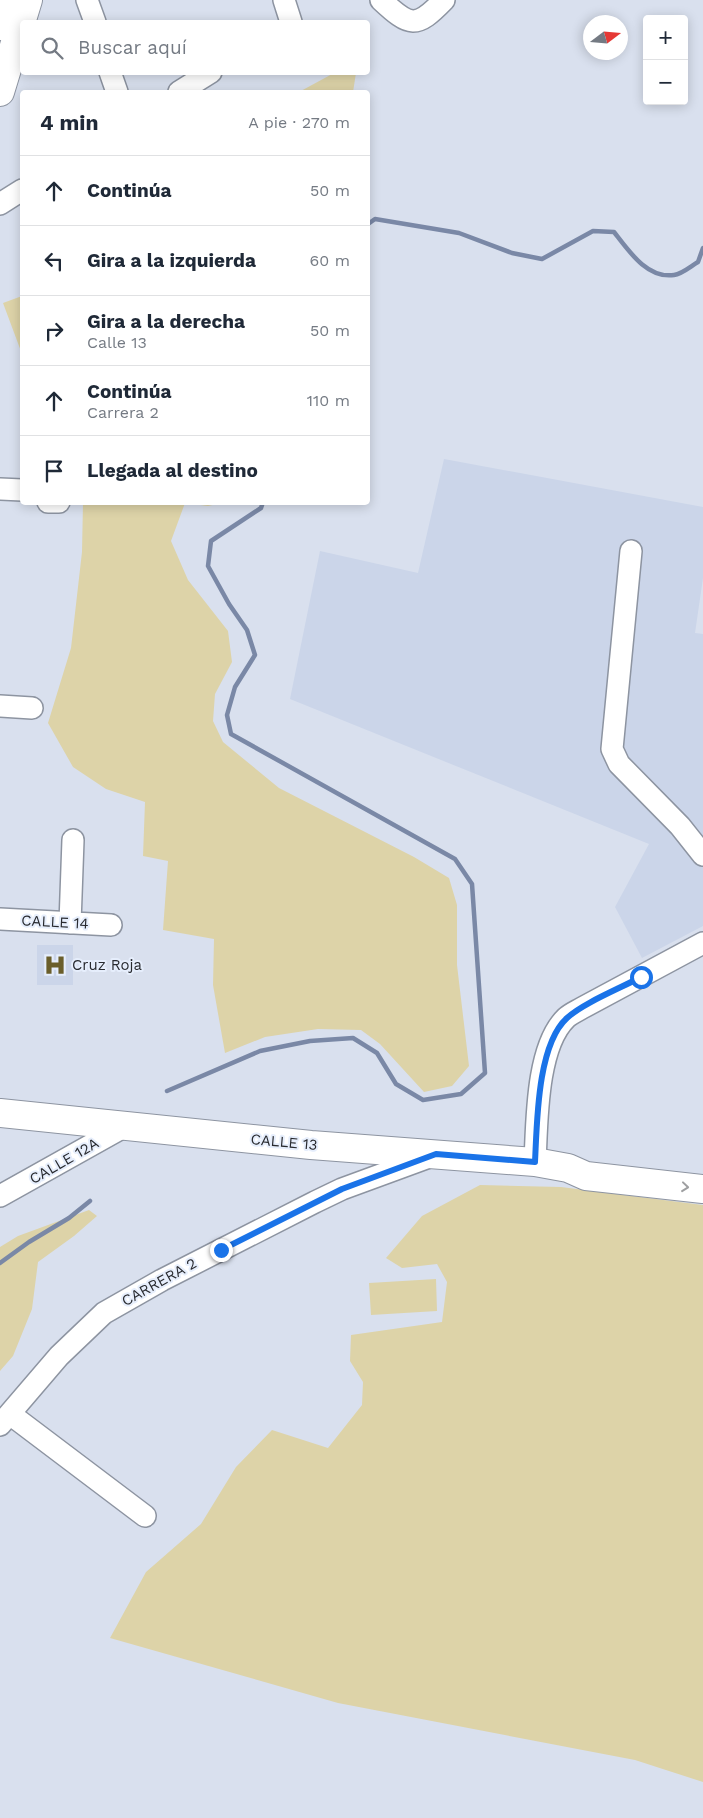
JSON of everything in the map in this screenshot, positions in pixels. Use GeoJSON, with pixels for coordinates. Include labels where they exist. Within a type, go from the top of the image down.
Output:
{"type":"FeatureCollection","features":[{"type":"Feature","properties":{"kind":"main road"},"geometry":{"type":"LineString","coordinates":[[0,26],[8,0]]}},
{"type":"Feature","properties":{"kind":"main road"},"geometry":{"type":"LineString","coordinates":[[22,20],[28,0]]}},
{"type":"Feature","properties":{"kind":"main road"},"geometry":{"type":"LineString","coordinates":[[0,92],[20,26]]}},
{"type":"Feature","properties":{"kind":"main road","name":"CALLE 13"},"geometry":{"type":"LineString","coordinates":[[0,1113],[311,1145],[535,1162],[568,1168]]}},
{"type":"Feature","properties":{"kind":"main road"},"geometry":{"type":"LineString","coordinates":[[568,1168],[588,1164],[640,1165],[703,1171]]}},
{"type":"Feature","properties":{"kind":"main road"},"geometry":{"type":"LineString","coordinates":[[568,1168],[586,1176],[703,1189]]}},
{"type":"Feature","properties":{"kind":"street"},"geometry":{"type":"LineString","coordinates":[[87,0],[93,20]]}},
{"type":"Feature","properties":{"kind":"street"},"geometry":{"type":"LineString","coordinates":[[284,0],[290,20]]}},
{"type":"Feature","properties":{"kind":"street"},"geometry":{"type":"LineString","coordinates":[[381,0],[401,17],[412,21],[424,19],[444,0]]}},
{"type":"Feature","properties":{"kind":"street"},"geometry":{"type":"LineString","coordinates":[[111,75],[116,90]]}},
{"type":"Feature","properties":{"kind":"street"},"geometry":{"type":"LineString","coordinates":[[182,90],[206,75]]}},
{"type":"Feature","properties":{"kind":"street"},"geometry":{"type":"LineString","coordinates":[[0,204],[20,191]]}},
{"type":"Feature","properties":{"kind":"street"},"geometry":{"type":"LineString","coordinates":[[0,489],[20,490]]}},
{"type":"Feature","properties":{"kind":"street"},"geometry":{"type":"LineString","coordinates":[[0,501],[20,502]]}},
{"type":"Feature","properties":{"kind":"street"},"geometry":{"type":"LineString","coordinates":[[631,551],[612,749],[619,764],[680,826],[703,855]]}},
{"type":"Feature","properties":{"kind":"street"},"geometry":{"type":"LineString","coordinates":[[0,706],[32,708]]}},
{"type":"Feature","properties":{"kind":"street"},"geometry":{"type":"LineString","coordinates":[[70,923],[73,840]]}},
{"type":"Feature","properties":{"kind":"street","name":"CALLE 14"},"geometry":{"type":"LineString","coordinates":[[0,919],[111,926]]}},
{"type":"Feature","properties":{"kind":"street"},"geometry":{"type":"LineString","coordinates":[[535,1162],[539,1092],[547,1054],[555,1035],[566,1018],[703,943]]}},
{"type":"Feature","properties":{"kind":"street","name":"CALLE 12A"},"geometry":{"type":"LineString","coordinates":[[0,1196],[127,1125]]}},
{"type":"Feature","properties":{"kind":"street","name":"CARRERA 2"},"geometry":{"type":"LineString","coordinates":[[5,1419],[59,1356],[104,1313],[162,1280],[342,1189],[436,1154]]}},
{"type":"Feature","properties":{"kind":"street"},"geometry":{"type":"LineString","coordinates":[[5,1419],[145,1516]]}},
{"type":"Feature","properties":{"kind":"shaded area"},"geometry":{"type":"Polygon","coordinates":[[[330,75],[356,75],[353,90],[303,90],[330,75]]]}},
{"type":"Feature","properties":{"kind":"shaded area"},"geometry":{"type":"Polygon","coordinates":[[[20,297],[20,349],[3,303],[20,297]]]}},
{"type":"Feature","properties":{"kind":"shaded area"},"geometry":{"type":"Polygon","coordinates":[[[444,459],[703,507],[703,578],[695,633],[703,634],[703,926],[642,958],[615,907],[649,844],[290,699],[320,551],[418,573],[444,459]]]}},
{"type":"Feature","properties":{"kind":"shaded area"},"geometry":{"type":"Polygon","coordinates":[[[83,505],[184,505],[171,541],[188,580],[228,631],[232,662],[215,694],[213,721],[223,742],[279,788],[414,857],[449,878],[457,905],[457,965],[469,1066],[452,1086],[424,1092],[380,1044],[361,1030],[318,1029],[265,1037],[225,1053],[213,985],[214,939],[163,930],[168,861],[143,856],[145,802],[106,789],[73,767],[48,723],[71,648],[82,552],[83,505]]]}},
{"type":"Feature","properties":{"kind":"shaded area","name":"Cruz Roja"},"geometry":{"type":"Polygon","coordinates":[[[37,945],[73,945],[73,985],[37,985],[37,945]]]}},
{"type":"Feature","properties":{"kind":"shaded area"},"geometry":{"type":"Polygon","coordinates":[[[480,1185],[561,1187],[703,1205],[703,1782],[635,1760],[338,1703],[110,1638],[146,1572],[201,1524],[236,1467],[272,1430],[328,1448],[362,1405],[363,1382],[350,1361],[351,1335],[442,1322],[447,1282],[437,1264],[402,1268],[386,1258],[422,1216],[480,1185]]]}},
{"type":"Feature","properties":{"kind":"shaded area"},"geometry":{"type":"Polygon","coordinates":[[[89,1210],[97,1216],[74,1236],[38,1262],[32,1309],[13,1356],[0,1371],[0,1247],[18,1236],[89,1210]]]}},
{"type":"Feature","properties":{"kind":"shaded area"},"geometry":{"type":"Polygon","coordinates":[[[436,1279],[437,1311],[371,1315],[369,1283],[436,1279]]]}},
{"type":"Feature","properties":{"kind":"waterway"},"geometry":{"type":"LineString","coordinates":[[370,223],[375,219],[459,233],[512,253],[542,259],[593,231],[614,232],[639,262],[647,268],[664,275],[674,275],[683,272],[698,262],[703,248]]}},
{"type":"Feature","properties":{"kind":"waterway"},"geometry":{"type":"LineString","coordinates":[[167,1091],[260,1051],[310,1041],[353,1038],[377,1053],[396,1084],[423,1100],[461,1094],[485,1073],[472,884],[455,859],[231,734],[227,715],[235,687],[255,655],[247,630],[229,604],[208,566],[211,541],[261,508],[262,505]]}},
{"type":"Feature","properties":{"kind":"waterway"},"geometry":{"type":"LineString","coordinates":[[0,1263],[29,1242],[69,1218],[90,1201]]}},
{"type":"Feature","properties":{"kind":"place","name":"Cruz Roja"},"geometry":{"type":"Point","coordinates":[55,965]}},
{"type":"Feature","properties":{"kind":"route"},"geometry":{"type":"LineString","coordinates":[[221,1250],[342,1189],[436,1154],[535,1162],[539,1092],[547,1054],[555,1035],[566,1018],[641,977]]}}]}
